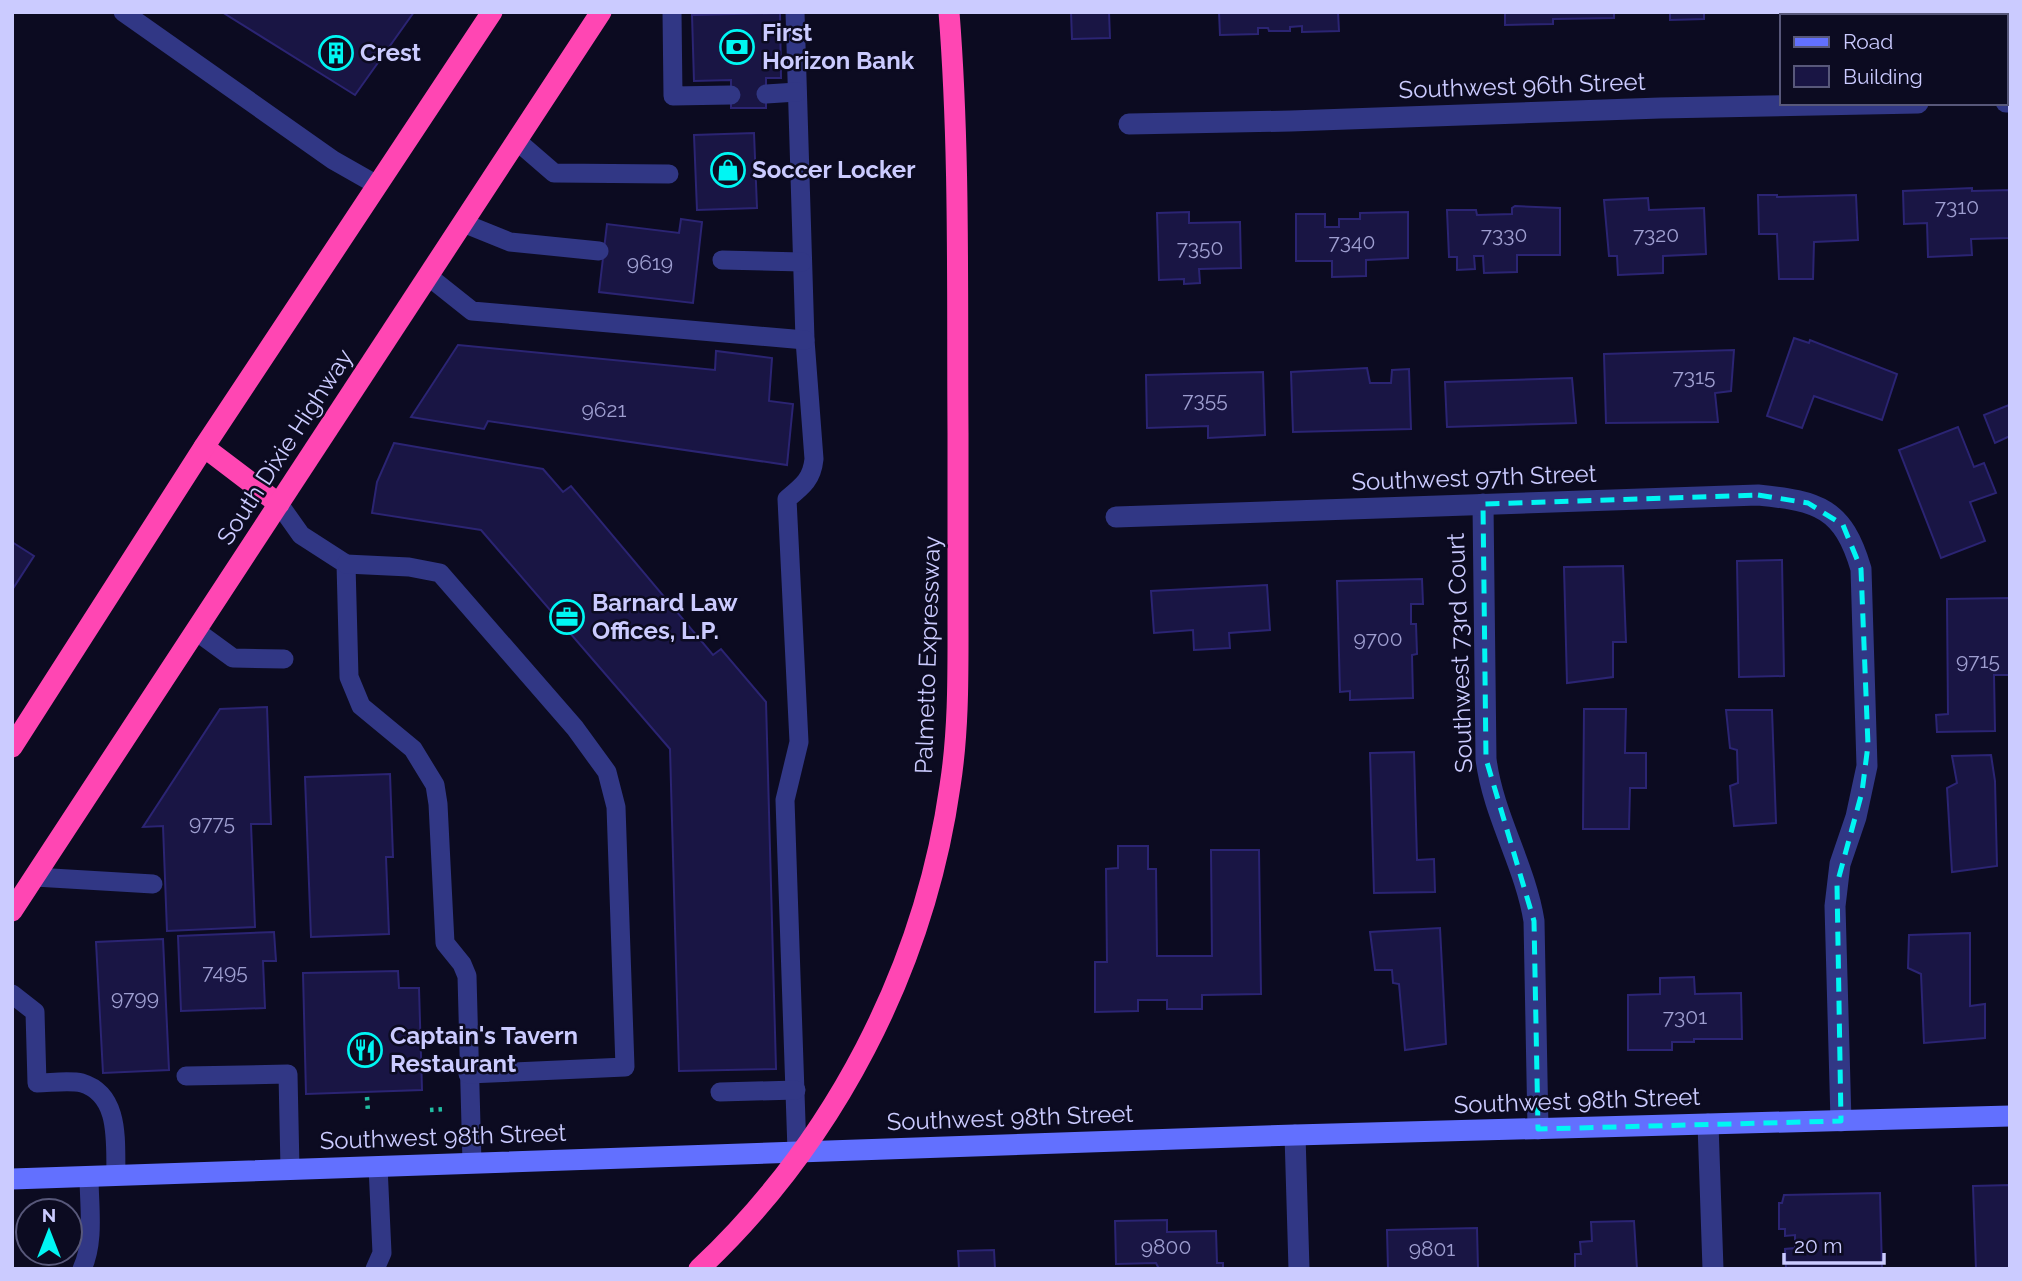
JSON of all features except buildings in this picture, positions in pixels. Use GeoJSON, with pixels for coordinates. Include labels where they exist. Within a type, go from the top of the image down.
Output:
{"type":"FeatureCollection","features":[{"type":"Feature","properties":{"kind":"highway"},"geometry":{"type":"LineString","coordinates":[[12,747],[204,447],[492,12]]}},
{"type":"Feature","properties":{"kind":"highway","name":"South Dixie Highway"},"geometry":{"type":"LineString","coordinates":[[12,911],[601,12]]}},
{"type":"Feature","properties":{"kind":"highway","name":"Palmetto Expressway"},"geometry":{"type":"LineString","coordinates":[[699,1269],[753,1214],[789,1169],[841,1093],[878,1025],[900,976],[930,887],[951,784],[956,733],[958,627],[957,169],[949,12]]}},
{"type":"Feature","properties":{"kind":"highway"},"geometry":{"type":"LineString","coordinates":[[204,447],[279,503]]}},
{"type":"Feature","properties":{"kind":"street","name":"Southwest 96th Street"},"geometry":{"type":"LineString","coordinates":[[1129,124],[1815,105]]}},
{"type":"Feature","properties":{"kind":"street","name":"Southwest 97th Street"},"geometry":{"type":"LineString","coordinates":[[1116,517],[1758,495],[1808,503],[1831,513],[1843,525],[1861,569],[1868,745],[1862,792],[1840,864],[1836,895],[1841,1121]]}},
{"type":"Feature","properties":{"kind":"street","name":"Southwest 73rd Court"},"geometry":{"type":"LineString","coordinates":[[1483,504],[1486,759],[1488,777],[1497,805],[1530,895],[1534,921],[1538,1129]]}},
{"type":"Feature","properties":{"kind":"street","name":"Southwest 98th Street"},"geometry":{"type":"LineString","coordinates":[[12,1179],[1295,1135],[2010,1116]]}},
{"type":"Feature","properties":{"kind":"street"},"geometry":{"type":"LineString","coordinates":[[1708,1124],[1713,1269]]}},
{"type":"Feature","properties":{"kind":"street"},"geometry":{"type":"LineString","coordinates":[[1295,1135],[1299,1269]]}},
{"type":"Feature","properties":{"kind":"lane"},"geometry":{"type":"LineString","coordinates":[[123,12],[333,160],[377,185]]}},
{"type":"Feature","properties":{"kind":"lane"},"geometry":{"type":"LineString","coordinates":[[795,12],[805,340],[814,459],[812,473],[806,484],[788,499],[799,742],[785,800],[797,1152]]}},
{"type":"Feature","properties":{"kind":"lane"},"geometry":{"type":"LineString","coordinates":[[672,13],[673,96],[731,95]]}},
{"type":"Feature","properties":{"kind":"lane"},"geometry":{"type":"LineString","coordinates":[[765,94],[797,92]]}},
{"type":"Feature","properties":{"kind":"lane"},"geometry":{"type":"LineString","coordinates":[[517,141],[554,173],[669,174]]}},
{"type":"Feature","properties":{"kind":"lane"},"geometry":{"type":"LineString","coordinates":[[463,223],[510,242],[599,251]]}},
{"type":"Feature","properties":{"kind":"lane"},"geometry":{"type":"LineString","coordinates":[[722,260],[802,262]]}},
{"type":"Feature","properties":{"kind":"lane"},"geometry":{"type":"LineString","coordinates":[[428,276],[472,311],[805,340]]}},
{"type":"Feature","properties":{"kind":"lane"},"geometry":{"type":"LineString","coordinates":[[279,503],[301,535],[346,564],[409,567],[440,573],[575,728],[607,772],[616,807],[625,1068],[468,1074]]}},
{"type":"Feature","properties":{"kind":"lane"},"geometry":{"type":"LineString","coordinates":[[346,564],[349,677],[353,691],[361,706],[413,749],[435,785],[445,943],[462,964],[467,976],[472,1163]]}},
{"type":"Feature","properties":{"kind":"lane"},"geometry":{"type":"LineString","coordinates":[[196,631],[233,658],[284,659]]}},
{"type":"Feature","properties":{"kind":"lane"},"geometry":{"type":"LineString","coordinates":[[35,877],[153,884]]}},
{"type":"Feature","properties":{"kind":"lane"},"geometry":{"type":"LineString","coordinates":[[12,994],[35,1012],[37,1083],[82,1083],[110,1105],[115,1135],[116,1175]]}},
{"type":"Feature","properties":{"kind":"lane"},"geometry":{"type":"LineString","coordinates":[[186,1076],[288,1074],[290,1168]]}},
{"type":"Feature","properties":{"kind":"lane"},"geometry":{"type":"LineString","coordinates":[[720,1092],[796,1090]]}},
{"type":"Feature","properties":{"kind":"lane"},"geometry":{"type":"LineString","coordinates":[[375,1269],[382,1253],[383,1226],[378,1166]]}},
{"type":"Feature","properties":{"kind":"lane"},"geometry":{"type":"LineString","coordinates":[[82,1269],[90,1233],[89,1176]]}},
{"type":"Feature","properties":{"kind":"path"},"geometry":{"type":"LineString","coordinates":[[367,1097],[368,1112]]}},
{"type":"Feature","properties":{"kind":"highlighted area"},"geometry":{"type":"Polygon","coordinates":[[[1758,495],[1808,503],[1843,525],[1861,569],[1868,745],[1862,792],[1837,884],[1841,1121],[1538,1129],[1534,921],[1486,759],[1483,504],[1758,495]]]}},
{"type":"Feature","properties":{"kind":"place","name":"First Horizon Bank"},"geometry":{"type":"Point","coordinates":[737,47]}},
{"type":"Feature","properties":{"kind":"place","name":"Crest"},"geometry":{"type":"Point","coordinates":[336,53]}},
{"type":"Feature","properties":{"kind":"place","name":"Soccer Locker"},"geometry":{"type":"Point","coordinates":[728,170]}},
{"type":"Feature","properties":{"kind":"place","name":"Barnard Law Offices, L.P."},"geometry":{"type":"Point","coordinates":[567,617]}},
{"type":"Feature","properties":{"kind":"place","name":"Captain's Tavern Restaurant"},"geometry":{"type":"Point","coordinates":[365,1050]}}]}
